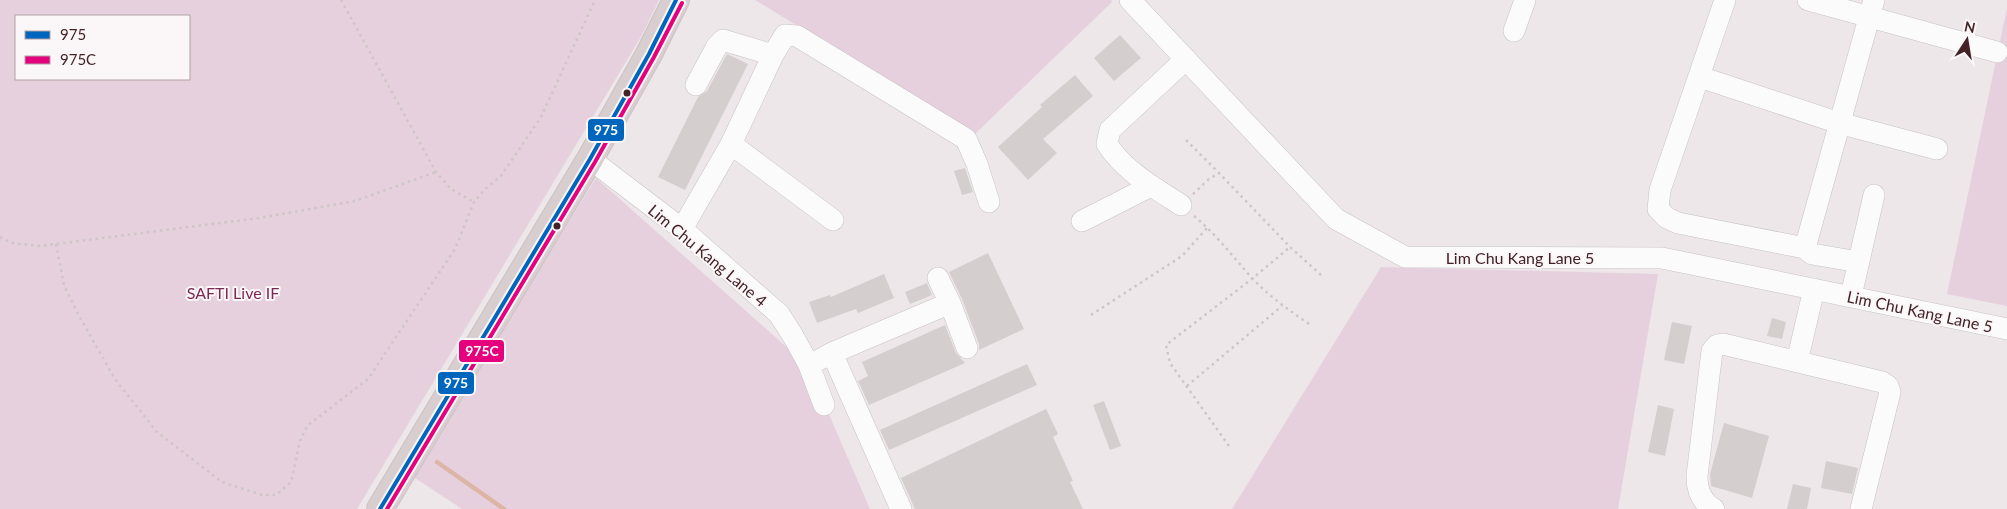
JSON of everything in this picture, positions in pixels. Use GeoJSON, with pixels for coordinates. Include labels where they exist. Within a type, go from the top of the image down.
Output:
{"type":"FeatureCollection","features":[{"type":"Feature","properties":{"kind":"main road"},"geometry":{"type":"LineString","coordinates":[[380,509],[590,159],[649,54],[676,0]]}},
{"type":"Feature","properties":{"kind":"street","name":"Lim Chu Kang Lane 5"},"geometry":{"type":"LineString","coordinates":[[1130,0],[1336,219],[1405,257],[1662,258],[2007,329]]}},
{"type":"Feature","properties":{"kind":"street"},"geometry":{"type":"LineString","coordinates":[[1514,32],[1526,0]]}},
{"type":"Feature","properties":{"kind":"street"},"geometry":{"type":"LineString","coordinates":[[1725,0],[1660,190],[1658,209],[1667,218],[1678,223],[1804,248],[1812,254],[1859,262]]}},
{"type":"Feature","properties":{"kind":"street"},"geometry":{"type":"LineString","coordinates":[[1808,0],[1871,8],[1997,52]]}},
{"type":"Feature","properties":{"kind":"street"},"geometry":{"type":"LineString","coordinates":[[1804,248],[1871,8]]}},
{"type":"Feature","properties":{"kind":"street"},"geometry":{"type":"LineString","coordinates":[[682,229],[731,144],[773,55],[785,35],[797,36],[966,139],[977,164],[988,202]]}},
{"type":"Feature","properties":{"kind":"street"},"geometry":{"type":"LineString","coordinates":[[696,84],[717,46],[723,40],[773,55]]}},
{"type":"Feature","properties":{"kind":"street"},"geometry":{"type":"LineString","coordinates":[[1181,205],[1151,186],[1115,157],[1107,144],[1110,130],[1186,59]]}},
{"type":"Feature","properties":{"kind":"street"},"geometry":{"type":"LineString","coordinates":[[1700,77],[1839,123],[1937,149]]}},
{"type":"Feature","properties":{"kind":"street"},"geometry":{"type":"LineString","coordinates":[[731,144],[833,220]]}},
{"type":"Feature","properties":{"kind":"street","name":"Lim Chu Kang Lane 4"},"geometry":{"type":"LineString","coordinates":[[590,159],[682,229],[779,314],[808,365],[824,405]]}},
{"type":"Feature","properties":{"kind":"street"},"geometry":{"type":"LineString","coordinates":[[1082,221],[1151,186]]}},
{"type":"Feature","properties":{"kind":"street"},"geometry":{"type":"LineString","coordinates":[[1851,296],[1874,195]]}},
{"type":"Feature","properties":{"kind":"street"},"geometry":{"type":"LineString","coordinates":[[938,278],[950,303],[967,348]]}},
{"type":"Feature","properties":{"kind":"street"},"geometry":{"type":"LineString","coordinates":[[1797,362],[1814,289]]}},
{"type":"Feature","properties":{"kind":"street"},"geometry":{"type":"LineString","coordinates":[[808,365],[950,303]]}},
{"type":"Feature","properties":{"kind":"street"},"geometry":{"type":"LineString","coordinates":[[1714,509],[1702,498],[1697,488],[1697,476],[1712,351],[1716,344],[1723,344],[1882,382],[1888,386],[1890,392],[1862,509]]}},
{"type":"Feature","properties":{"kind":"street"},"geometry":{"type":"LineString","coordinates":[[832,353],[901,509]]}},
{"type":"Feature","properties":{"kind":"path"},"geometry":{"type":"LineString","coordinates":[[341,0],[436,172],[451,189],[474,202]]}},
{"type":"Feature","properties":{"kind":"path"},"geometry":{"type":"LineString","coordinates":[[56,244],[64,285],[78,316],[115,379],[157,432],[222,482],[262,495],[276,495],[291,482],[300,441],[307,426],[368,378],[455,249],[474,202],[484,190],[501,176],[541,117],[595,0]]}},
{"type":"Feature","properties":{"kind":"path"},"geometry":{"type":"LineString","coordinates":[[1186,140],[1290,247],[1321,275]]}},
{"type":"Feature","properties":{"kind":"path"},"geometry":{"type":"LineString","coordinates":[[0,237],[12,242],[40,246],[259,218],[355,201],[436,172]]}},
{"type":"Feature","properties":{"kind":"path"},"geometry":{"type":"LineString","coordinates":[[1219,173],[1209,179],[1181,205],[1208,227],[1253,278],[1282,306],[1312,326]]}},
{"type":"Feature","properties":{"kind":"path"},"geometry":{"type":"LineString","coordinates":[[1091,315],[1182,256],[1208,227]]}},
{"type":"Feature","properties":{"kind":"path"},"geometry":{"type":"LineString","coordinates":[[1229,446],[1170,362],[1166,345],[1290,247]]}},
{"type":"Feature","properties":{"kind":"path"},"geometry":{"type":"LineString","coordinates":[[1186,386],[1282,306]]}},
{"type":"Feature","properties":{"kind":"green space","name":"SAFTI Live IF"},"geometry":{"type":"Polygon","coordinates":[[[0,0],[659,0],[642,35],[357,509],[0,509],[0,0]]]}},
{"type":"Feature","properties":{"kind":"green space"},"geometry":{"type":"Polygon","coordinates":[[[755,0],[1111,0],[1112,2],[975,134],[755,0]]]}},
{"type":"Feature","properties":{"kind":"green space"},"geometry":{"type":"Polygon","coordinates":[[[2007,8],[2007,306],[1947,294],[2007,8]]]}},
{"type":"Feature","properties":{"kind":"green space"},"geometry":{"type":"Polygon","coordinates":[[[596,178],[808,366],[870,509],[462,509],[412,476],[596,178]]]}},
{"type":"Feature","properties":{"kind":"green space"},"geometry":{"type":"Polygon","coordinates":[[[1381,267],[1658,274],[1618,509],[1232,509],[1381,267]]]}},
{"type":"Feature","properties":{"kind":"building"},"geometry":{"type":"Polygon","coordinates":[[[1120,35],[1141,58],[1114,81],[1094,58],[1120,35]]]}},
{"type":"Feature","properties":{"kind":"building"},"geometry":{"type":"Polygon","coordinates":[[[727,54],[748,64],[685,190],[658,177],[698,97],[707,91],[727,54]]]}},
{"type":"Feature","properties":{"kind":"building"},"geometry":{"type":"Polygon","coordinates":[[[1075,75],[1093,96],[1043,139],[1057,153],[1028,180],[998,147],[1042,107],[1040,105],[1075,75]]]}},
{"type":"Feature","properties":{"kind":"building"},"geometry":{"type":"Polygon","coordinates":[[[965,168],[973,192],[962,195],[954,171],[965,168]]]}},
{"type":"Feature","properties":{"kind":"building"},"geometry":{"type":"Polygon","coordinates":[[[988,253],[1024,329],[979,350],[979,344],[962,299],[949,272],[988,253]]]}},
{"type":"Feature","properties":{"kind":"building"},"geometry":{"type":"Polygon","coordinates":[[[884,274],[894,298],[858,313],[856,309],[817,323],[809,302],[830,295],[831,297],[884,274]]]}},
{"type":"Feature","properties":{"kind":"building"},"geometry":{"type":"Polygon","coordinates":[[[927,283],[932,295],[910,304],[905,292],[927,283]]]}},
{"type":"Feature","properties":{"kind":"building"},"geometry":{"type":"Polygon","coordinates":[[[1772,318],[1786,322],[1782,339],[1767,336],[1772,318]]]}},
{"type":"Feature","properties":{"kind":"building"},"geometry":{"type":"Polygon","coordinates":[[[1672,322],[1692,326],[1684,364],[1664,360],[1672,322]]]}},
{"type":"Feature","properties":{"kind":"building"},"geometry":{"type":"Polygon","coordinates":[[[945,325],[956,353],[965,363],[869,405],[858,381],[868,376],[862,362],[945,325]]]}},
{"type":"Feature","properties":{"kind":"building"},"geometry":{"type":"Polygon","coordinates":[[[1027,364],[1037,385],[889,450],[880,430],[1027,364]]]}},
{"type":"Feature","properties":{"kind":"building"},"geometry":{"type":"Polygon","coordinates":[[[1104,401],[1121,446],[1110,450],[1093,405],[1104,401]]]}},
{"type":"Feature","properties":{"kind":"building"},"geometry":{"type":"Polygon","coordinates":[[[1658,405],[1674,409],[1665,456],[1648,452],[1658,405]]]}},
{"type":"Feature","properties":{"kind":"building"},"geometry":{"type":"Polygon","coordinates":[[[1046,409],[1058,434],[1053,437],[1073,481],[1070,482],[1083,509],[915,509],[901,478],[1046,409]]]}},
{"type":"Feature","properties":{"kind":"building"},"geometry":{"type":"Polygon","coordinates":[[[1724,423],[1769,436],[1752,498],[1711,486],[1710,474],[1724,423]]]}},
{"type":"Feature","properties":{"kind":"building"},"geometry":{"type":"Polygon","coordinates":[[[1826,461],[1858,468],[1852,494],[1821,488],[1826,461]]]}},
{"type":"Feature","properties":{"kind":"building"},"geometry":{"type":"Polygon","coordinates":[[[1793,484],[1811,488],[1807,509],[1787,509],[1793,484]]]}},
{"type":"Feature","properties":{"kind":"waterway"},"geometry":{"type":"LineString","coordinates":[[437,462],[504,509]]}},
{"type":"Feature","properties":{"kind":"transit line","name":"975"},"geometry":{"type":"LineString","coordinates":[[380,509],[590,159],[649,54],[676,0]]}},
{"type":"Feature","properties":{"kind":"transit line","name":"975C"},"geometry":{"type":"LineString","coordinates":[[387,509],[595,162],[682,3]]}}]}
